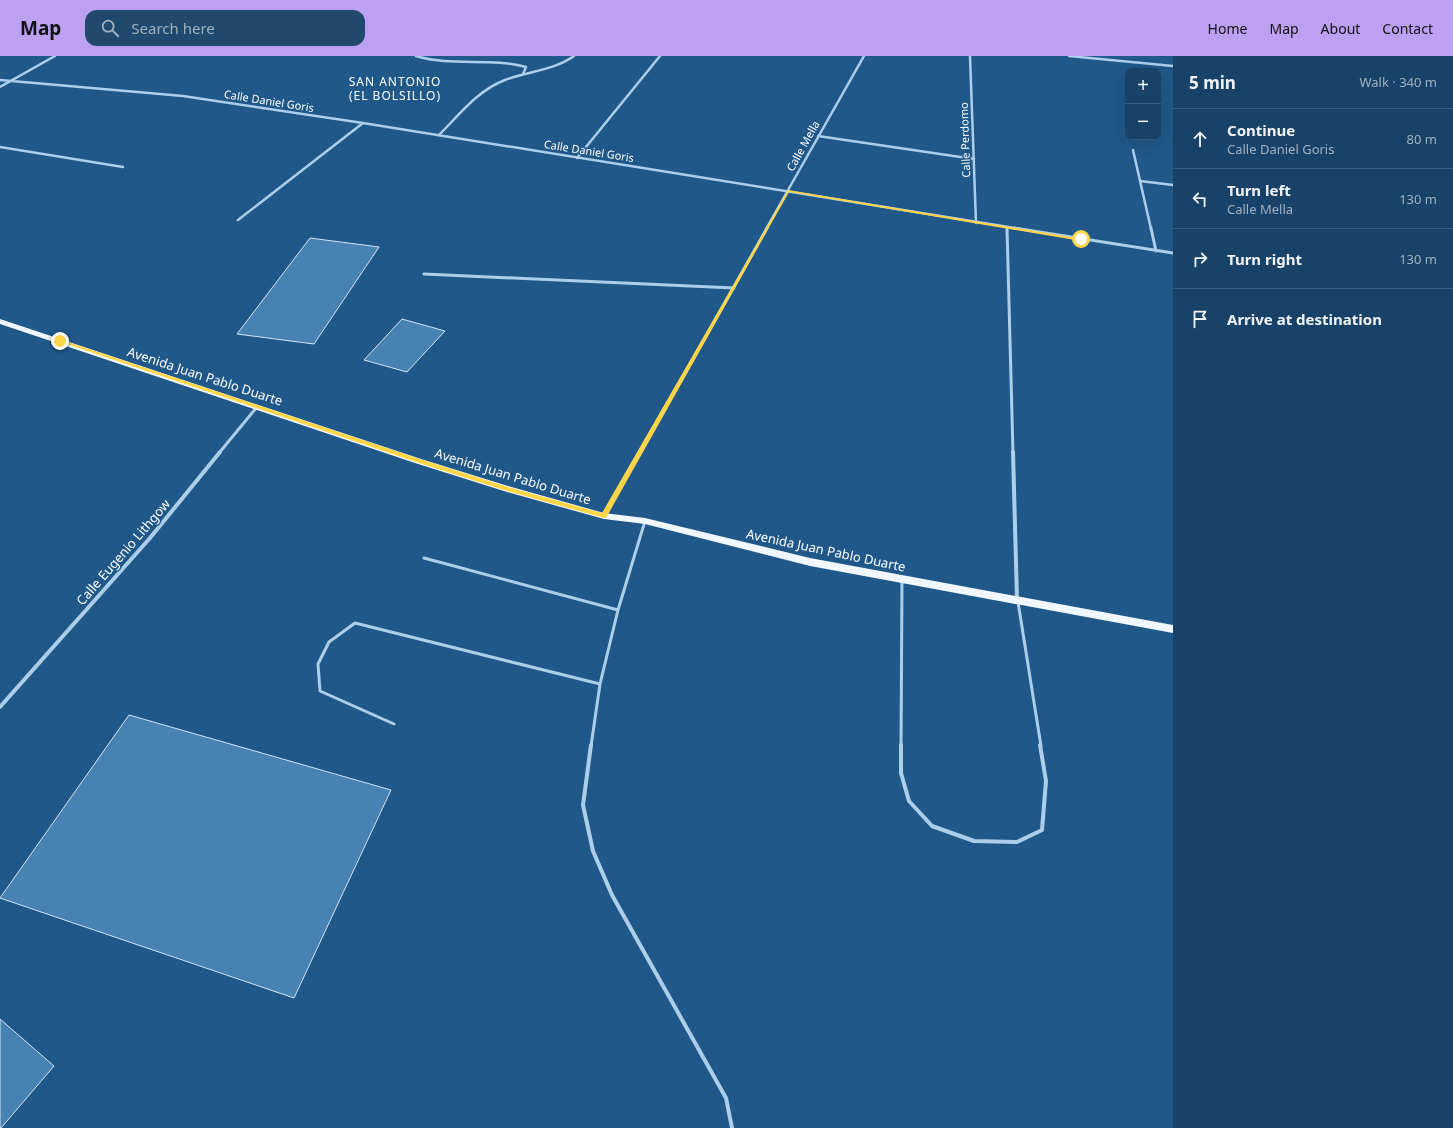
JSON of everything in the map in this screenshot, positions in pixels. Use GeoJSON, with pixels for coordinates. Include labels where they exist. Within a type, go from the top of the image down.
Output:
{"type":"FeatureCollection","features":[{"type":"Feature","properties":{"kind":"main road","name":"Avenida Juan Pablo Duarte"},"geometry":{"type":"LineString","coordinates":[[0,321],[500,487],[604,516],[645,521],[810,562],[1173,628]]}},
{"type":"Feature","properties":{"kind":"street"},"geometry":{"type":"LineString","coordinates":[[0,87],[55,56]]}},
{"type":"Feature","properties":{"kind":"street"},"geometry":{"type":"LineString","coordinates":[[416,56],[441,61],[464,61],[484,58],[506,59],[519,62],[526,67],[523,74]]}},
{"type":"Feature","properties":{"kind":"street"},"geometry":{"type":"LineString","coordinates":[[439,135],[476,98],[496,84],[523,74],[555,67],[566,63],[574,56]]}},
{"type":"Feature","properties":{"kind":"street"},"geometry":{"type":"LineString","coordinates":[[577,158],[660,56]]}},
{"type":"Feature","properties":{"kind":"street","name":"Calle Mella"},"geometry":{"type":"LineString","coordinates":[[604,516],[864,56]]}},
{"type":"Feature","properties":{"kind":"street","name":"Calle Perdomo"},"geometry":{"type":"LineString","coordinates":[[970,56],[976,223]]}},
{"type":"Feature","properties":{"kind":"street"},"geometry":{"type":"LineString","coordinates":[[1069,56],[1173,66]]}},
{"type":"Feature","properties":{"kind":"street","name":"Calle Daniel Goris"},"geometry":{"type":"LineString","coordinates":[[0,80],[183,96],[439,135],[1007,228],[1173,253]]}},
{"type":"Feature","properties":{"kind":"street"},"geometry":{"type":"LineString","coordinates":[[238,220],[363,123]]}},
{"type":"Feature","properties":{"kind":"street"},"geometry":{"type":"LineString","coordinates":[[818,136],[974,159]]}},
{"type":"Feature","properties":{"kind":"street"},"geometry":{"type":"LineString","coordinates":[[0,147],[123,167]]}},
{"type":"Feature","properties":{"kind":"street"},"geometry":{"type":"LineString","coordinates":[[1133,150],[1156,251]]}},
{"type":"Feature","properties":{"kind":"street"},"geometry":{"type":"LineString","coordinates":[[1140,181],[1173,185]]}},
{"type":"Feature","properties":{"kind":"street"},"geometry":{"type":"LineString","coordinates":[[1007,228],[1017,600]]}},
{"type":"Feature","properties":{"kind":"street"},"geometry":{"type":"LineString","coordinates":[[424,274],[734,288]]}},
{"type":"Feature","properties":{"kind":"street","name":"Calle Eugenio Lithgow"},"geometry":{"type":"LineString","coordinates":[[0,707],[150,538],[257,407]]}},
{"type":"Feature","properties":{"kind":"lane"},"geometry":{"type":"LineString","coordinates":[[645,521],[618,610],[600,684],[583,805],[593,851],[612,895],[726,1098],[732,1128]]}},
{"type":"Feature","properties":{"kind":"lane"},"geometry":{"type":"LineString","coordinates":[[424,558],[618,610]]}},
{"type":"Feature","properties":{"kind":"lane"},"geometry":{"type":"LineString","coordinates":[[902,579],[901,773],[909,801],[932,826],[974,841],[1017,842],[1042,830],[1046,781],[1017,600]]}},
{"type":"Feature","properties":{"kind":"lane"},"geometry":{"type":"LineString","coordinates":[[394,724],[320,691],[318,664],[329,642],[355,623],[600,684]]}},
{"type":"Feature","properties":{"kind":"building"},"geometry":{"type":"Polygon","coordinates":[[[310,238],[379,247],[314,344],[237,334],[310,238]]]}},
{"type":"Feature","properties":{"kind":"building"},"geometry":{"type":"Polygon","coordinates":[[[402,319],[445,331],[407,372],[364,360],[402,319]]]}},
{"type":"Feature","properties":{"kind":"building"},"geometry":{"type":"Polygon","coordinates":[[[129,715],[391,790],[294,998],[0,898],[129,715]]]}},
{"type":"Feature","properties":{"kind":"building"},"geometry":{"type":"Polygon","coordinates":[[[0,1019],[54,1066],[1,1128],[0,1128],[0,1019]]]}},
{"type":"Feature","properties":{"kind":"district","name":"SAN ANTONIO (EL BOLSILLO)"},"geometry":{"type":"Point","coordinates":[395,89]}},
{"type":"Feature","properties":{"kind":"route"},"geometry":{"type":"LineString","coordinates":[[60,341],[418,461],[507,489],[604,516],[788,191],[1081,239]]}}]}
